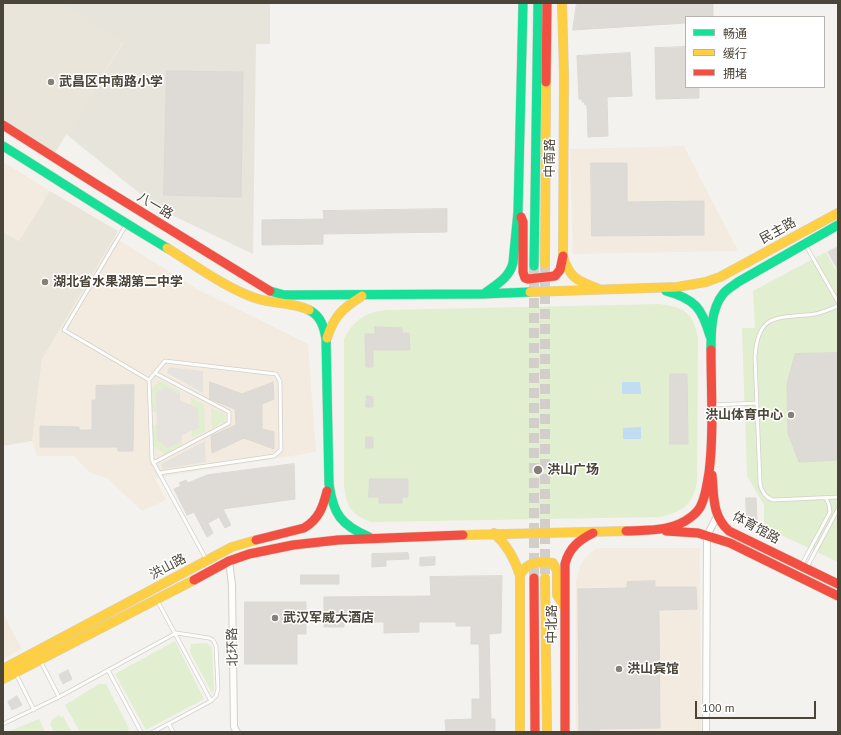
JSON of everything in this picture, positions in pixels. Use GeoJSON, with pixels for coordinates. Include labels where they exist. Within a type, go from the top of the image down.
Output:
{"type":"FeatureCollection","features":[{"type":"Feature","properties":{"kind":"main road"},"geometry":{"type":"LineString","coordinates":[[483,294],[502,283],[511,271],[513,263],[518,212],[523,3]]}},
{"type":"Feature","properties":{"kind":"main road","name":"中南路"},"geometry":{"type":"LineString","coordinates":[[534,266],[538,3]]}},
{"type":"Feature","properties":{"kind":"main road","name":"中南路"},"geometry":{"type":"LineString","coordinates":[[545,264],[547,3]]}},
{"type":"Feature","properties":{"kind":"main road","name":"中南路"},"geometry":{"type":"LineString","coordinates":[[562,3],[564,76],[563,256],[568,271],[576,280],[604,290]]}},
{"type":"Feature","properties":{"kind":"main road","name":"八一路"},"geometry":{"type":"LineString","coordinates":[[3,125],[257,284],[274,293],[299,296],[483,294]]}},
{"type":"Feature","properties":{"kind":"main road"},"geometry":{"type":"LineString","coordinates":[[3,146],[127,224],[246,295],[271,302],[300,307],[311,311],[319,318],[323,325],[326,339],[329,484],[331,501],[334,509],[346,526],[356,533],[372,539]]}},
{"type":"Feature","properties":{"kind":"main road"},"geometry":{"type":"LineString","coordinates":[[518,212],[523,222],[523,272],[525,278],[555,276],[560,270],[563,256]]}},
{"type":"Feature","properties":{"kind":"main road","name":"民主路"},"geometry":{"type":"LineString","coordinates":[[483,294],[677,287],[706,282],[731,272],[838,213]]}},
{"type":"Feature","properties":{"kind":"main road","name":"民主路"},"geometry":{"type":"LineString","coordinates":[[711,341],[717,305],[724,293],[738,282],[838,225]]}},
{"type":"Feature","properties":{"kind":"main road"},"geometry":{"type":"LineString","coordinates":[[655,288],[686,297],[698,306],[704,316],[711,341],[711,460],[706,492],[699,509],[691,518],[680,524],[658,530]]}},
{"type":"Feature","properties":{"kind":"main road"},"geometry":{"type":"LineString","coordinates":[[326,339],[331,323],[337,314],[347,305],[364,296]]}},
{"type":"Feature","properties":{"kind":"main road","name":"体育馆路"},"geometry":{"type":"LineString","coordinates":[[711,460],[716,516],[723,526],[729,531],[838,584]]}},
{"type":"Feature","properties":{"kind":"main road","name":"洪山路"},"geometry":{"type":"LineString","coordinates":[[3,669],[232,547],[310,526],[322,511],[329,484]]}},
{"type":"Feature","properties":{"kind":"main road","name":"洪山路"},"geometry":{"type":"LineString","coordinates":[[3,679],[229,561],[251,552],[268,548],[308,543],[494,533],[658,530]]}},
{"type":"Feature","properties":{"kind":"main road","name":"体育馆路"},"geometry":{"type":"LineString","coordinates":[[658,530],[698,533],[730,543],[838,596]]}},
{"type":"Feature","properties":{"kind":"main road","name":"中北路"},"geometry":{"type":"LineString","coordinates":[[565,732],[565,564],[568,553],[576,543],[596,531]]}},
{"type":"Feature","properties":{"kind":"main road"},"geometry":{"type":"LineString","coordinates":[[494,533],[509,550],[520,576],[520,732]]}},
{"type":"Feature","properties":{"kind":"main road"},"geometry":{"type":"LineString","coordinates":[[520,576],[522,571],[528,565],[536,563],[553,563],[557,571],[557,595],[565,608]]}},
{"type":"Feature","properties":{"kind":"main road","name":"中北路"},"geometry":{"type":"LineString","coordinates":[[534,578],[535,732]]}},
{"type":"Feature","properties":{"kind":"main road","name":"中北路"},"geometry":{"type":"LineString","coordinates":[[545,578],[547,732]]}},
{"type":"Feature","properties":{"kind":"street"},"geometry":{"type":"LineString","coordinates":[[706,732],[708,536],[716,516]]}},
{"type":"Feature","properties":{"kind":"street","name":"北环路"},"geometry":{"type":"LineString","coordinates":[[229,561],[232,585],[234,726],[237,732]]}},
{"type":"Feature","properties":{"kind":"lane"},"geometry":{"type":"LineString","coordinates":[[127,224],[64,330],[149,380]]}},
{"type":"Feature","properties":{"kind":"lane"},"geometry":{"type":"LineString","coordinates":[[804,244],[838,302]]}},
{"type":"Feature","properties":{"kind":"lane"},"geometry":{"type":"LineString","coordinates":[[838,306],[816,314],[779,317],[772,320],[762,327],[755,349],[760,483],[763,493],[766,497],[773,500],[838,497]]}},
{"type":"Feature","properties":{"kind":"lane"},"geometry":{"type":"LineString","coordinates":[[159,473],[274,456],[281,450],[280,381],[276,374],[165,361],[149,380],[152,460],[153,463],[207,561]]}},
{"type":"Feature","properties":{"kind":"lane"},"geometry":{"type":"LineString","coordinates":[[153,463],[229,423],[229,412],[155,373]]}},
{"type":"Feature","properties":{"kind":"lane"},"geometry":{"type":"LineString","coordinates":[[711,410],[757,403]]}},
{"type":"Feature","properties":{"kind":"lane"},"geometry":{"type":"LineString","coordinates":[[711,410],[757,413]]}},
{"type":"Feature","properties":{"kind":"lane"},"geometry":{"type":"LineString","coordinates":[[804,567],[830,512],[826,498]]}},
{"type":"Feature","properties":{"kind":"lane"},"geometry":{"type":"LineString","coordinates":[[804,567],[838,509]]}},
{"type":"Feature","properties":{"kind":"lane"},"geometry":{"type":"LineString","coordinates":[[156,599],[176,633],[211,701]]}},
{"type":"Feature","properties":{"kind":"lane"},"geometry":{"type":"LineString","coordinates":[[3,724],[59,697],[176,633],[209,638],[213,640],[216,646],[218,689],[216,696],[211,701],[153,732]]}},
{"type":"Feature","properties":{"kind":"lane"},"geometry":{"type":"LineString","coordinates":[[40,659],[59,697]]}},
{"type":"Feature","properties":{"kind":"lane"},"geometry":{"type":"LineString","coordinates":[[108,670],[141,732]]}},
{"type":"Feature","properties":{"kind":"lane"},"geometry":{"type":"LineString","coordinates":[[15,672],[34,710]]}},
{"type":"Feature","properties":{"kind":"lane"},"geometry":{"type":"LineString","coordinates":[[169,724],[173,732]]}},
{"type":"Feature","properties":{"kind":"shaded area","name":"武昌区中南路小学"},"geometry":{"type":"Polygon","coordinates":[[[3,3],[58,3],[123,42],[55,153],[3,121],[3,3]]]}},
{"type":"Feature","properties":{"kind":"shaded area"},"geometry":{"type":"Polygon","coordinates":[[[58,3],[270,3],[270,44],[256,44],[253,254],[159,209],[66,134],[123,43],[58,3]]]}},
{"type":"Feature","properties":{"kind":"shaded area"},"geometry":{"type":"Polygon","coordinates":[[[684,146],[738,251],[573,254],[570,149],[684,146]]]}},
{"type":"Feature","properties":{"kind":"shaded area"},"geometry":{"type":"Polygon","coordinates":[[[3,162],[50,191],[19,241],[3,232],[3,162]]]}},
{"type":"Feature","properties":{"kind":"shaded area","name":"湖北省水果湖第二中学"},"geometry":{"type":"Polygon","coordinates":[[[50,191],[118,231],[42,359],[32,441],[3,446],[3,232],[19,241],[50,191]]]}},
{"type":"Feature","properties":{"kind":"shaded area"},"geometry":{"type":"Polygon","coordinates":[[[114,237],[197,289],[308,344],[316,452],[155,478],[166,500],[142,511],[108,479],[90,473],[74,456],[37,456],[32,441],[42,359],[114,237]]]}},
{"type":"Feature","properties":{"kind":"shaded area"},"geometry":{"type":"Polygon","coordinates":[[[169,367],[203,371],[203,393],[167,373],[169,367]]]}},
{"type":"Feature","properties":{"kind":"shaded area"},"geometry":{"type":"Polygon","coordinates":[[[166,387],[180,395],[180,400],[198,408],[199,428],[182,435],[182,440],[168,448],[157,440],[156,393],[166,387]]]}},
{"type":"Feature","properties":{"kind":"shaded area"},"geometry":{"type":"Polygon","coordinates":[[[205,441],[206,462],[163,469],[161,464],[205,441]]]}},
{"type":"Feature","properties":{"kind":"shaded area"},"geometry":{"type":"Polygon","coordinates":[[[700,548],[701,732],[576,732],[576,582],[580,566],[586,557],[595,549],[700,548]]]}},
{"type":"Feature","properties":{"kind":"shaded area"},"geometry":{"type":"Polygon","coordinates":[[[3,613],[22,649],[3,659],[3,613]]]}},
{"type":"Feature","properties":{"kind":"green space","name":"洪山体育中心"},"geometry":{"type":"Polygon","coordinates":[[[826,252],[835,269],[838,267],[838,562],[764,527],[764,505],[747,476],[742,328],[755,328],[753,291],[826,252]]]}},
{"type":"Feature","properties":{"kind":"green space","name":"洪山广场"},"geometry":{"type":"Polygon","coordinates":[[[660,304],[676,307],[686,313],[693,322],[698,337],[697,482],[692,497],[686,506],[681,510],[660,517],[371,522],[358,516],[350,508],[346,498],[344,484],[344,339],[352,326],[362,317],[375,312],[390,310],[660,304]]]}},
{"type":"Feature","properties":{"kind":"green space"},"geometry":{"type":"Polygon","coordinates":[[[160,381],[180,391],[180,395],[166,388],[156,393],[157,412],[152,412],[152,389],[160,381]]]}},
{"type":"Feature","properties":{"kind":"green space"},"geometry":{"type":"Polygon","coordinates":[[[191,398],[204,405],[205,431],[192,437],[192,431],[199,427],[198,408],[191,404],[191,398]]]}},
{"type":"Feature","properties":{"kind":"green space"},"geometry":{"type":"Polygon","coordinates":[[[211,408],[225,414],[225,421],[212,428],[211,408]]]}},
{"type":"Feature","properties":{"kind":"green space"},"geometry":{"type":"Polygon","coordinates":[[[152,425],[157,425],[157,440],[168,448],[182,440],[182,445],[166,454],[153,446],[152,425]]]}},
{"type":"Feature","properties":{"kind":"green space"},"geometry":{"type":"Polygon","coordinates":[[[175,641],[204,699],[146,730],[115,674],[175,641]]]}},
{"type":"Feature","properties":{"kind":"green space"},"geometry":{"type":"Polygon","coordinates":[[[207,643],[212,648],[214,690],[212,693],[190,652],[191,644],[207,643]]]}},
{"type":"Feature","properties":{"kind":"green space"},"geometry":{"type":"Polygon","coordinates":[[[99,684],[106,684],[129,728],[127,732],[80,732],[65,705],[99,684]]]}},
{"type":"Feature","properties":{"kind":"green space"},"geometry":{"type":"Polygon","coordinates":[[[59,715],[60,717],[63,716],[71,731],[54,732],[50,724],[52,722],[51,720],[59,715]]]}},
{"type":"Feature","properties":{"kind":"green space"},"geometry":{"type":"Polygon","coordinates":[[[39,719],[45,732],[7,732],[39,719]]]}},
{"type":"Feature","properties":{"kind":"water"},"geometry":{"type":"Polygon","coordinates":[[[622,382],[640,382],[641,394],[622,394],[622,382]]]}},
{"type":"Feature","properties":{"kind":"water"},"geometry":{"type":"Polygon","coordinates":[[[641,427],[641,439],[623,439],[623,428],[641,427]]]}},
{"type":"Feature","properties":{"kind":"building"},"geometry":{"type":"Polygon","coordinates":[[[577,3],[713,3],[713,16],[685,16],[685,23],[573,30],[577,3]]]}},
{"type":"Feature","properties":{"kind":"building"},"geometry":{"type":"Polygon","coordinates":[[[685,47],[685,88],[699,88],[699,98],[656,99],[655,48],[685,47]]]}},
{"type":"Feature","properties":{"kind":"building"},"geometry":{"type":"Polygon","coordinates":[[[630,53],[632,96],[607,97],[608,136],[588,137],[587,105],[582,102],[582,99],[579,99],[577,56],[630,53]]]}},
{"type":"Feature","properties":{"kind":"building"},"geometry":{"type":"Polygon","coordinates":[[[167,71],[243,72],[241,197],[164,195],[167,71]]]}},
{"type":"Feature","properties":{"kind":"building"},"geometry":{"type":"Polygon","coordinates":[[[591,163],[627,163],[627,202],[704,201],[704,235],[592,236],[591,163]]]}},
{"type":"Feature","properties":{"kind":"building"},"geometry":{"type":"Polygon","coordinates":[[[447,209],[447,232],[323,234],[323,244],[262,245],[262,220],[324,219],[323,211],[447,209]]]}},
{"type":"Feature","properties":{"kind":"building"},"geometry":{"type":"Polygon","coordinates":[[[838,247],[838,270],[828,252],[838,247]]]}},
{"type":"Feature","properties":{"kind":"building"},"geometry":{"type":"Polygon","coordinates":[[[375,327],[402,328],[402,333],[409,333],[410,350],[373,350],[373,367],[366,367],[365,334],[375,334],[375,327]]]}},
{"type":"Feature","properties":{"kind":"building"},"geometry":{"type":"Polygon","coordinates":[[[838,353],[838,460],[799,462],[788,433],[787,384],[795,354],[838,353]]]}},
{"type":"Feature","properties":{"kind":"building"},"geometry":{"type":"Polygon","coordinates":[[[670,374],[687,374],[688,444],[670,444],[670,374]]]}},
{"type":"Feature","properties":{"kind":"building"},"geometry":{"type":"Polygon","coordinates":[[[210,382],[242,394],[273,382],[274,399],[262,404],[262,429],[274,432],[274,449],[244,438],[212,453],[211,436],[236,425],[235,409],[210,399],[210,382]]]}},
{"type":"Feature","properties":{"kind":"building"},"geometry":{"type":"Polygon","coordinates":[[[134,385],[133,451],[118,451],[118,447],[40,447],[40,426],[79,427],[79,430],[92,430],[92,400],[96,400],[96,386],[134,385]]]}},
{"type":"Feature","properties":{"kind":"building"},"geometry":{"type":"Polygon","coordinates":[[[367,396],[373,397],[373,407],[366,407],[367,396]]]}},
{"type":"Feature","properties":{"kind":"building"},"geometry":{"type":"Polygon","coordinates":[[[366,437],[373,437],[373,448],[366,448],[366,437]]]}},
{"type":"Feature","properties":{"kind":"building"},"geometry":{"type":"Polygon","coordinates":[[[294,464],[295,499],[223,509],[231,525],[225,528],[219,517],[208,523],[213,533],[207,537],[194,512],[187,515],[174,489],[181,486],[179,483],[186,480],[188,483],[207,475],[294,464]]]}},
{"type":"Feature","properties":{"kind":"building"},"geometry":{"type":"Polygon","coordinates":[[[370,479],[408,479],[408,497],[402,497],[402,503],[379,503],[379,497],[369,497],[370,479]]]}},
{"type":"Feature","properties":{"kind":"building"},"geometry":{"type":"Polygon","coordinates":[[[746,498],[756,498],[757,520],[747,521],[746,498]]]}},
{"type":"Feature","properties":{"kind":"building"},"geometry":{"type":"Polygon","coordinates":[[[408,553],[409,559],[386,560],[386,566],[372,567],[372,554],[408,553]]]}},
{"type":"Feature","properties":{"kind":"building"},"geometry":{"type":"Polygon","coordinates":[[[435,557],[435,565],[420,566],[420,558],[435,557]]]}},
{"type":"Feature","properties":{"kind":"building"},"geometry":{"type":"Polygon","coordinates":[[[301,575],[339,575],[339,584],[301,584],[301,575]]]}},
{"type":"Feature","properties":{"kind":"building"},"geometry":{"type":"Polygon","coordinates":[[[502,576],[501,633],[489,634],[491,719],[495,719],[495,732],[446,732],[445,720],[472,719],[472,699],[480,699],[479,644],[471,644],[471,626],[456,626],[456,622],[419,622],[419,632],[384,633],[384,622],[344,622],[344,627],[324,627],[324,597],[431,596],[430,577],[502,576]]]}},
{"type":"Feature","properties":{"kind":"building","name":"洪山宾馆"},"geometry":{"type":"Polygon","coordinates":[[[655,581],[655,587],[696,587],[697,609],[659,610],[660,728],[599,729],[599,732],[579,732],[578,589],[627,588],[627,582],[655,581]]]}},
{"type":"Feature","properties":{"kind":"building","name":"武汉军威大酒店"},"geometry":{"type":"Polygon","coordinates":[[[245,602],[306,602],[306,634],[297,634],[297,664],[245,664],[245,602]]]}},
{"type":"Feature","properties":{"kind":"building"},"geometry":{"type":"Polygon","coordinates":[[[68,670],[72,679],[63,684],[59,675],[68,670]]]}},
{"type":"Feature","properties":{"kind":"building"},"geometry":{"type":"Polygon","coordinates":[[[17,696],[22,705],[12,710],[8,702],[17,696]]]}},
{"type":"Feature","properties":{"kind":"tunnel"},"geometry":{"type":"LineString","coordinates":[[545,264],[545,578]]}},
{"type":"Feature","properties":{"kind":"tunnel"},"geometry":{"type":"LineString","coordinates":[[534,266],[534,578]]}},
{"type":"Feature","properties":{"kind":"traffic: fast"},"geometry":{"type":"LineString","coordinates":[[485,293],[506,277],[513,263],[518,212],[523,3]]}},
{"type":"Feature","properties":{"kind":"traffic: fast"},"geometry":{"type":"LineString","coordinates":[[534,266],[538,3]]}},
{"type":"Feature","properties":{"kind":"traffic: fast"},"geometry":{"type":"LineString","coordinates":[[3,146],[167,248]]}},
{"type":"Feature","properties":{"kind":"traffic: fast"},"geometry":{"type":"LineString","coordinates":[[711,350],[714,314],[719,300],[728,289],[838,225]]}},
{"type":"Feature","properties":{"kind":"traffic: fast"},"geometry":{"type":"LineString","coordinates":[[270,291],[284,295],[483,294],[530,292]]}},
{"type":"Feature","properties":{"kind":"traffic: fast"},"geometry":{"type":"LineString","coordinates":[[666,291],[684,297],[696,306],[704,318],[710,336]]}},
{"type":"Feature","properties":{"kind":"traffic: fast"},"geometry":{"type":"LineString","coordinates":[[309,310],[313,312],[321,322],[326,339],[329,484],[333,503],[336,511],[345,523],[359,533],[369,537]]}},
{"type":"Feature","properties":{"kind":"traffic: slow"},"geometry":{"type":"LineString","coordinates":[[562,3],[564,76],[563,256],[571,274],[584,283],[597,288]]}},
{"type":"Feature","properties":{"kind":"traffic: slow"},"geometry":{"type":"LineString","coordinates":[[545,264],[546,82]]}},
{"type":"Feature","properties":{"kind":"traffic: slow"},"geometry":{"type":"LineString","coordinates":[[530,292],[677,287],[706,282],[720,277],[838,213]]}},
{"type":"Feature","properties":{"kind":"traffic: slow"},"geometry":{"type":"LineString","coordinates":[[167,248],[221,282],[243,293],[262,300],[303,307],[309,310]]}},
{"type":"Feature","properties":{"kind":"traffic: slow"},"geometry":{"type":"LineString","coordinates":[[327,338],[336,318],[340,313],[362,296]]}},
{"type":"Feature","properties":{"kind":"traffic: slow"},"geometry":{"type":"LineString","coordinates":[[463,535],[626,531]]}},
{"type":"Feature","properties":{"kind":"traffic: slow"},"geometry":{"type":"LineString","coordinates":[[494,533],[503,542],[510,553],[520,576],[520,732]]}},
{"type":"Feature","properties":{"kind":"traffic: slow"},"geometry":{"type":"LineString","coordinates":[[3,669],[232,547],[256,540]]}},
{"type":"Feature","properties":{"kind":"traffic: slow"},"geometry":{"type":"LineString","coordinates":[[520,576],[522,571],[529,565],[543,562],[553,563],[557,571],[557,595],[565,608]]}},
{"type":"Feature","properties":{"kind":"traffic: slow"},"geometry":{"type":"LineString","coordinates":[[545,578],[547,732]]}},
{"type":"Feature","properties":{"kind":"traffic: slow"},"geometry":{"type":"LineString","coordinates":[[3,679],[194,580]]}},
{"type":"Feature","properties":{"kind":"traffic: jam"},"geometry":{"type":"LineString","coordinates":[[546,82],[547,3]]}},
{"type":"Feature","properties":{"kind":"traffic: jam"},"geometry":{"type":"LineString","coordinates":[[3,125],[270,291]]}},
{"type":"Feature","properties":{"kind":"traffic: jam"},"geometry":{"type":"LineString","coordinates":[[521,217],[523,222],[523,272],[525,278],[555,276],[560,270],[563,256]]}},
{"type":"Feature","properties":{"kind":"traffic: jam"},"geometry":{"type":"LineString","coordinates":[[626,531],[668,528],[684,522],[693,516],[701,505],[706,488],[711,458],[711,350]]}},
{"type":"Feature","properties":{"kind":"traffic: jam"},"geometry":{"type":"LineString","coordinates":[[712,475],[715,505],[719,519],[729,531],[838,584]]}},
{"type":"Feature","properties":{"kind":"traffic: jam"},"geometry":{"type":"LineString","coordinates":[[256,540],[304,528],[317,517],[327,491]]}},
{"type":"Feature","properties":{"kind":"traffic: jam"},"geometry":{"type":"LineString","coordinates":[[666,531],[698,533],[730,543],[838,596]]}},
{"type":"Feature","properties":{"kind":"traffic: jam"},"geometry":{"type":"LineString","coordinates":[[565,732],[565,564],[569,553],[575,545],[593,533]]}},
{"type":"Feature","properties":{"kind":"traffic: jam"},"geometry":{"type":"LineString","coordinates":[[194,580],[229,561],[249,554],[293,545],[338,540],[463,535]]}},
{"type":"Feature","properties":{"kind":"traffic: jam"},"geometry":{"type":"LineString","coordinates":[[534,578],[535,732]]}},
{"type":"Feature","properties":{"kind":"place","name":"武昌区中南路小学"},"geometry":{"type":"Point","coordinates":[51,82]}},
{"type":"Feature","properties":{"kind":"place","name":"湖北省水果湖第二中学"},"geometry":{"type":"Point","coordinates":[45,282]}},
{"type":"Feature","properties":{"kind":"place","name":"洪山体育中心"},"geometry":{"type":"Point","coordinates":[791,415]}},
{"type":"Feature","properties":{"kind":"place","name":"洪山广场"},"geometry":{"type":"Point","coordinates":[538,470]}},
{"type":"Feature","properties":{"kind":"place","name":"武汉军威大酒店"},"geometry":{"type":"Point","coordinates":[275,618]}},
{"type":"Feature","properties":{"kind":"place","name":"洪山宾馆"},"geometry":{"type":"Point","coordinates":[619,669]}}]}
